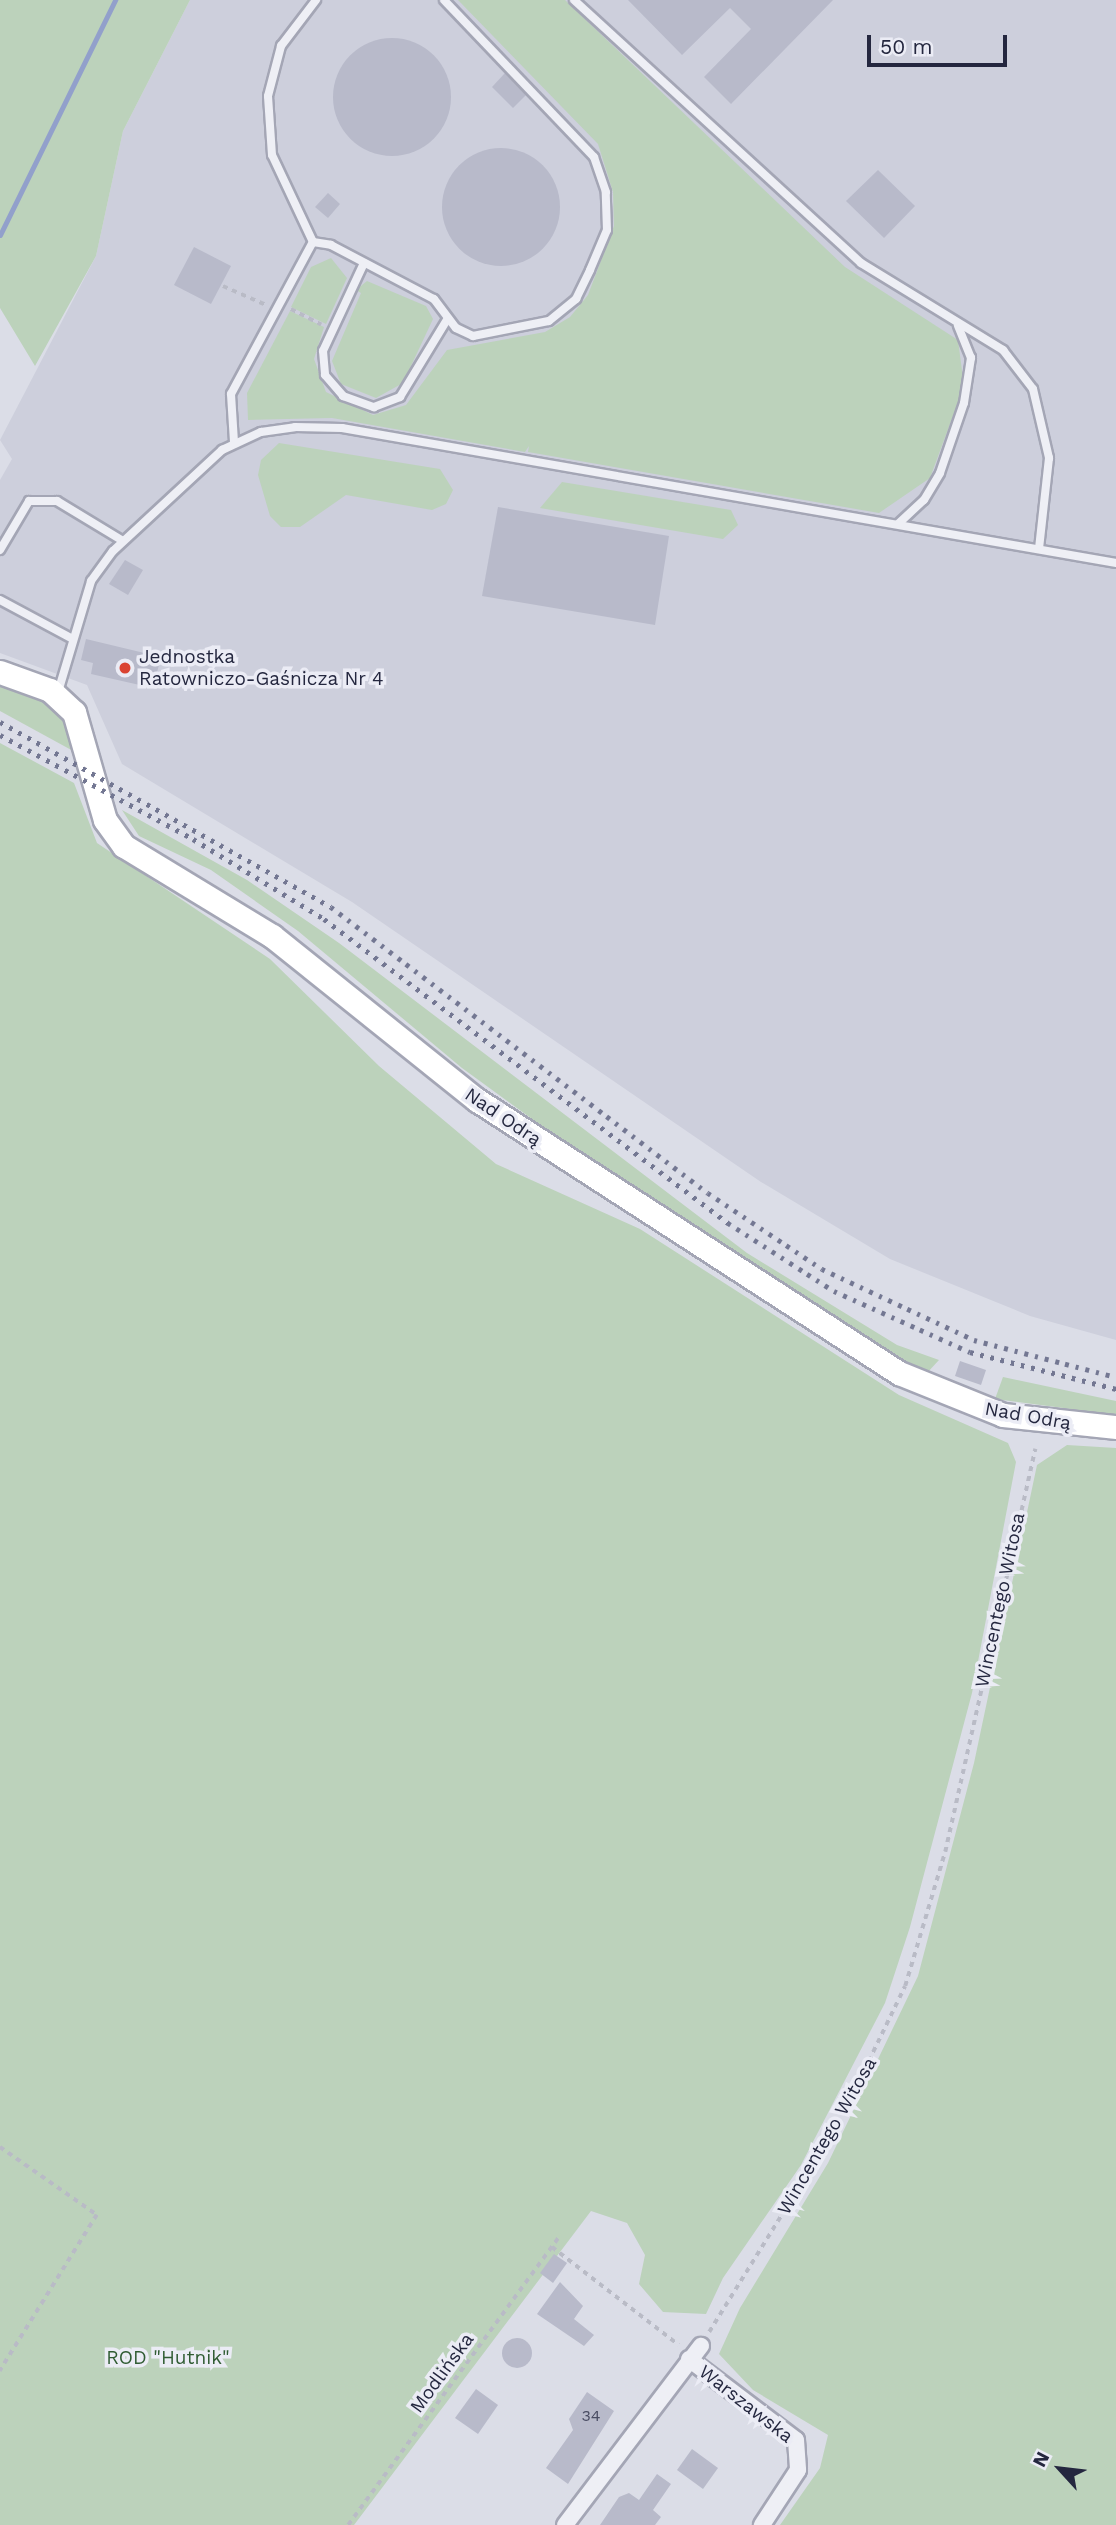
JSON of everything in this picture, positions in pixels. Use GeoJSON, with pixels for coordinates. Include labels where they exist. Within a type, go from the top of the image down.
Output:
{"type":"FeatureCollection","features":[{"type":"Feature","properties":{"kind":"street"},"geometry":{"type":"LineString","coordinates":[[0,672],[57,695]]}},
{"type":"Feature","properties":{"kind":"street","name":"Nad Odrą"},"geometry":{"type":"LineString","coordinates":[[57,695],[78,722],[105,820],[120,843],[281,943],[458,1086],[899,1373],[1003,1415],[1116,1427]]}},
{"type":"Feature","properties":{"kind":"street"},"geometry":{"type":"LineString","coordinates":[[565,2525],[694,2353]]}},
{"type":"Feature","properties":{"kind":"street","name":"Warszawska"},"geometry":{"type":"LineString","coordinates":[[694,2353],[796,2440],[798,2470],[762,2525]]}},
{"type":"Feature","properties":{"kind":"lane"},"geometry":{"type":"LineString","coordinates":[[316,0],[281,46],[268,96],[272,155],[313,243],[364,263],[434,299],[447,318],[473,336],[549,321],[576,299],[607,230],[606,192],[594,157],[444,0]]}},
{"type":"Feature","properties":{"kind":"lane"},"geometry":{"type":"LineString","coordinates":[[574,0],[860,263],[958,326],[1003,350],[1033,389],[1049,458],[1039,548]]}},
{"type":"Feature","properties":{"kind":"lane"},"geometry":{"type":"LineString","coordinates":[[234,442],[231,394],[313,243]]}},
{"type":"Feature","properties":{"kind":"lane"},"geometry":{"type":"LineString","coordinates":[[364,263],[323,351],[325,375],[343,396],[374,407],[400,397],[447,318]]}},
{"type":"Feature","properties":{"kind":"lane"},"geometry":{"type":"LineString","coordinates":[[898,524],[925,500],[940,473],[964,403],[971,358],[958,326]]}},
{"type":"Feature","properties":{"kind":"lane"},"geometry":{"type":"LineString","coordinates":[[57,695],[71,638],[91,581],[123,541],[234,442],[295,427],[342,428],[1039,548],[1116,564]]}},
{"type":"Feature","properties":{"kind":"lane"},"geometry":{"type":"LineString","coordinates":[[0,550],[29,501],[57,501],[123,541]]}},
{"type":"Feature","properties":{"kind":"lane"},"geometry":{"type":"LineString","coordinates":[[0,600],[71,638]]}},
{"type":"Feature","properties":{"kind":"path","name":"Wincentego Witosa"},"geometry":{"type":"LineString","coordinates":[[694,2353],[838,2124],[897,2007],[945,1852],[1035,1450]]}},
{"type":"Feature","properties":{"kind":"path"},"geometry":{"type":"LineString","coordinates":[[0,2147],[97,2215],[0,2371]]}},
{"type":"Feature","properties":{"kind":"path","name":"Modlińska"},"geometry":{"type":"LineString","coordinates":[[348,2525],[559,2237]]}},
{"type":"Feature","properties":{"kind":"path"},"geometry":{"type":"LineString","coordinates":[[552,2247],[694,2353]]}},
{"type":"Feature","properties":{"kind":"shaded area"},"geometry":{"type":"Polygon","coordinates":[[[190,0],[1116,0],[1116,1340],[1030,1316],[890,1259],[761,1182],[352,902],[122,764],[87,685],[0,653],[0,480],[12,459],[0,440],[96,256],[123,131],[190,0]]]}},
{"type":"Feature","properties":{"kind":"green space"},"geometry":{"type":"Polygon","coordinates":[[[0,0],[190,0],[123,131],[96,256],[35,366],[0,308],[0,0]]]}},
{"type":"Feature","properties":{"kind":"green space"},"geometry":{"type":"Polygon","coordinates":[[[458,0],[565,0],[845,267],[958,340],[964,386],[930,478],[879,513],[528,452],[529,446],[525,452],[332,418],[248,420],[247,393],[290,311],[324,327],[314,359],[326,392],[373,415],[406,405],[447,350],[545,332],[570,317],[588,295],[614,226],[613,192],[598,144],[458,0]]]}},
{"type":"Feature","properties":{"kind":"green space"},"geometry":{"type":"Polygon","coordinates":[[[331,258],[347,278],[326,324],[291,307],[311,267],[331,258]]]}},
{"type":"Feature","properties":{"kind":"green space"},"geometry":{"type":"Polygon","coordinates":[[[367,281],[426,306],[433,319],[403,383],[376,398],[341,384],[332,361],[361,293],[356,290],[367,281]]]}},
{"type":"Feature","properties":{"kind":"green space"},"geometry":{"type":"Polygon","coordinates":[[[279,443],[440,469],[453,490],[446,504],[432,510],[346,495],[300,527],[281,527],[270,516],[258,475],[261,460],[279,443]]]}},
{"type":"Feature","properties":{"kind":"green space"},"geometry":{"type":"Polygon","coordinates":[[[562,482],[731,510],[738,525],[723,539],[540,508],[562,482]]]}},
{"type":"Feature","properties":{"kind":"green space"},"geometry":{"type":"Polygon","coordinates":[[[0,683],[51,703],[67,722],[75,752],[0,711],[0,683]]]}},
{"type":"Feature","properties":{"kind":"green space","name":"ROD \"Hutnik\""},"geometry":{"type":"Polygon","coordinates":[[[0,743],[74,783],[97,843],[270,959],[379,1066],[496,1164],[640,1229],[899,1395],[1008,1443],[1016,1462],[972,1693],[910,1927],[885,2003],[801,2165],[723,2278],[706,2314],[663,2312],[639,2284],[645,2255],[627,2223],[591,2211],[354,2525],[0,2525],[0,743]]]}},
{"type":"Feature","properties":{"kind":"green space"},"geometry":{"type":"Polygon","coordinates":[[[122,810],[247,880],[339,943],[747,1253],[897,1345],[939,1360],[927,1373],[847,1332],[580,1154],[462,1068],[298,931],[211,870],[139,836],[122,810]]]}},
{"type":"Feature","properties":{"kind":"green space"},"geometry":{"type":"Polygon","coordinates":[[[1003,1377],[1116,1401],[1116,1415],[995,1399],[1003,1377]]]}},
{"type":"Feature","properties":{"kind":"green space"},"geometry":{"type":"Polygon","coordinates":[[[1067,1445],[1116,1448],[1116,2525],[780,2525],[820,2468],[828,2435],[753,2390],[719,2354],[740,2308],[828,2163],[918,1976],[974,1763],[1037,1465],[1067,1445]]]}},
{"type":"Feature","properties":{"kind":"building"},"geometry":{"type":"Polygon","coordinates":[[[628,0],[833,0],[731,104],[704,77],[751,29],[730,8],[682,55],[628,0]]]}},
{"type":"Feature","properties":{"kind":"building"},"geometry":{"type":"Polygon","coordinates":[[[392,38],[415,42],[434,55],[447,74],[451,97],[447,120],[434,139],[415,152],[392,156],[369,152],[350,139],[337,120],[333,97],[337,74],[350,55],[369,42],[392,38]]]}},
{"type":"Feature","properties":{"kind":"building"},"geometry":{"type":"Polygon","coordinates":[[[505,73],[526,95],[513,108],[492,87],[505,73]]]}},
{"type":"Feature","properties":{"kind":"building"},"geometry":{"type":"Polygon","coordinates":[[[501,148],[524,152],[543,165],[556,184],[560,207],[556,230],[543,249],[524,262],[501,266],[478,262],[459,249],[446,230],[442,207],[446,184],[459,165],[478,152],[501,148]]]}},
{"type":"Feature","properties":{"kind":"building"},"geometry":{"type":"Polygon","coordinates":[[[878,170],[915,206],[884,238],[846,201],[878,170]]]}},
{"type":"Feature","properties":{"kind":"building"},"geometry":{"type":"Polygon","coordinates":[[[328,193],[340,204],[328,218],[315,207],[328,193]]]}},
{"type":"Feature","properties":{"kind":"building"},"geometry":{"type":"Polygon","coordinates":[[[194,247],[231,266],[211,304],[174,285],[194,247]]]}},
{"type":"Feature","properties":{"kind":"building"},"geometry":{"type":"Polygon","coordinates":[[[498,507],[669,536],[655,625],[482,596],[498,507]]]}},
{"type":"Feature","properties":{"kind":"building"},"geometry":{"type":"Polygon","coordinates":[[[125,560],[143,570],[128,595],[109,584],[125,560]]]}},
{"type":"Feature","properties":{"kind":"building","name":"Jednostka Ratowniczo-Gaśnicza Nr 4"},"geometry":{"type":"Polygon","coordinates":[[[86,639],[161,657],[153,688],[91,674],[93,663],[81,660],[86,639]]]}},
{"type":"Feature","properties":{"kind":"building"},"geometry":{"type":"Polygon","coordinates":[[[960,1361],[986,1370],[981,1385],[955,1376],[960,1361]]]}},
{"type":"Feature","properties":{"kind":"building"},"geometry":{"type":"Polygon","coordinates":[[[554,2254],[567,2263],[553,2283],[540,2273],[554,2254]]]}},
{"type":"Feature","properties":{"kind":"building"},"geometry":{"type":"Polygon","coordinates":[[[560,2282],[583,2306],[574,2319],[594,2335],[584,2346],[537,2314],[560,2282]]]}},
{"type":"Feature","properties":{"kind":"building"},"geometry":{"type":"Polygon","coordinates":[[[517,2338],[528,2342],[532,2353],[528,2364],[517,2368],[506,2364],[502,2353],[506,2342],[517,2338]]]}},
{"type":"Feature","properties":{"kind":"building"},"geometry":{"type":"Polygon","coordinates":[[[476,2389],[498,2405],[478,2434],[455,2418],[476,2389]]]}},
{"type":"Feature","properties":{"kind":"building"},"geometry":{"type":"Polygon","coordinates":[[[587,2392],[614,2411],[568,2484],[546,2468],[573,2430],[569,2419],[587,2392]]]}},
{"type":"Feature","properties":{"kind":"building"},"geometry":{"type":"Polygon","coordinates":[[[692,2449],[718,2468],[703,2489],[677,2470],[692,2449]]]}},
{"type":"Feature","properties":{"kind":"building"},"geometry":{"type":"Polygon","coordinates":[[[657,2474],[671,2484],[653,2510],[661,2517],[655,2525],[600,2525],[619,2497],[629,2493],[639,2500],[657,2474]]]}},
{"type":"Feature","properties":{"kind":"waterway"},"geometry":{"type":"LineString","coordinates":[[0,235],[115,0]]}},
{"type":"Feature","properties":{"kind":"railway"},"geometry":{"type":"LineString","coordinates":[[0,722],[331,907],[708,1193],[822,1269],[974,1340],[1116,1377]]}},
{"type":"Feature","properties":{"kind":"railway"},"geometry":{"type":"LineString","coordinates":[[0,735],[193,839],[324,919],[728,1223],[834,1291],[970,1352],[1116,1389]]}},
{"type":"Feature","properties":{"kind":"place","name":"Jednostka Ratowniczo-Gaśnicza Nr 4"},"geometry":{"type":"Point","coordinates":[125,668]}}]}
